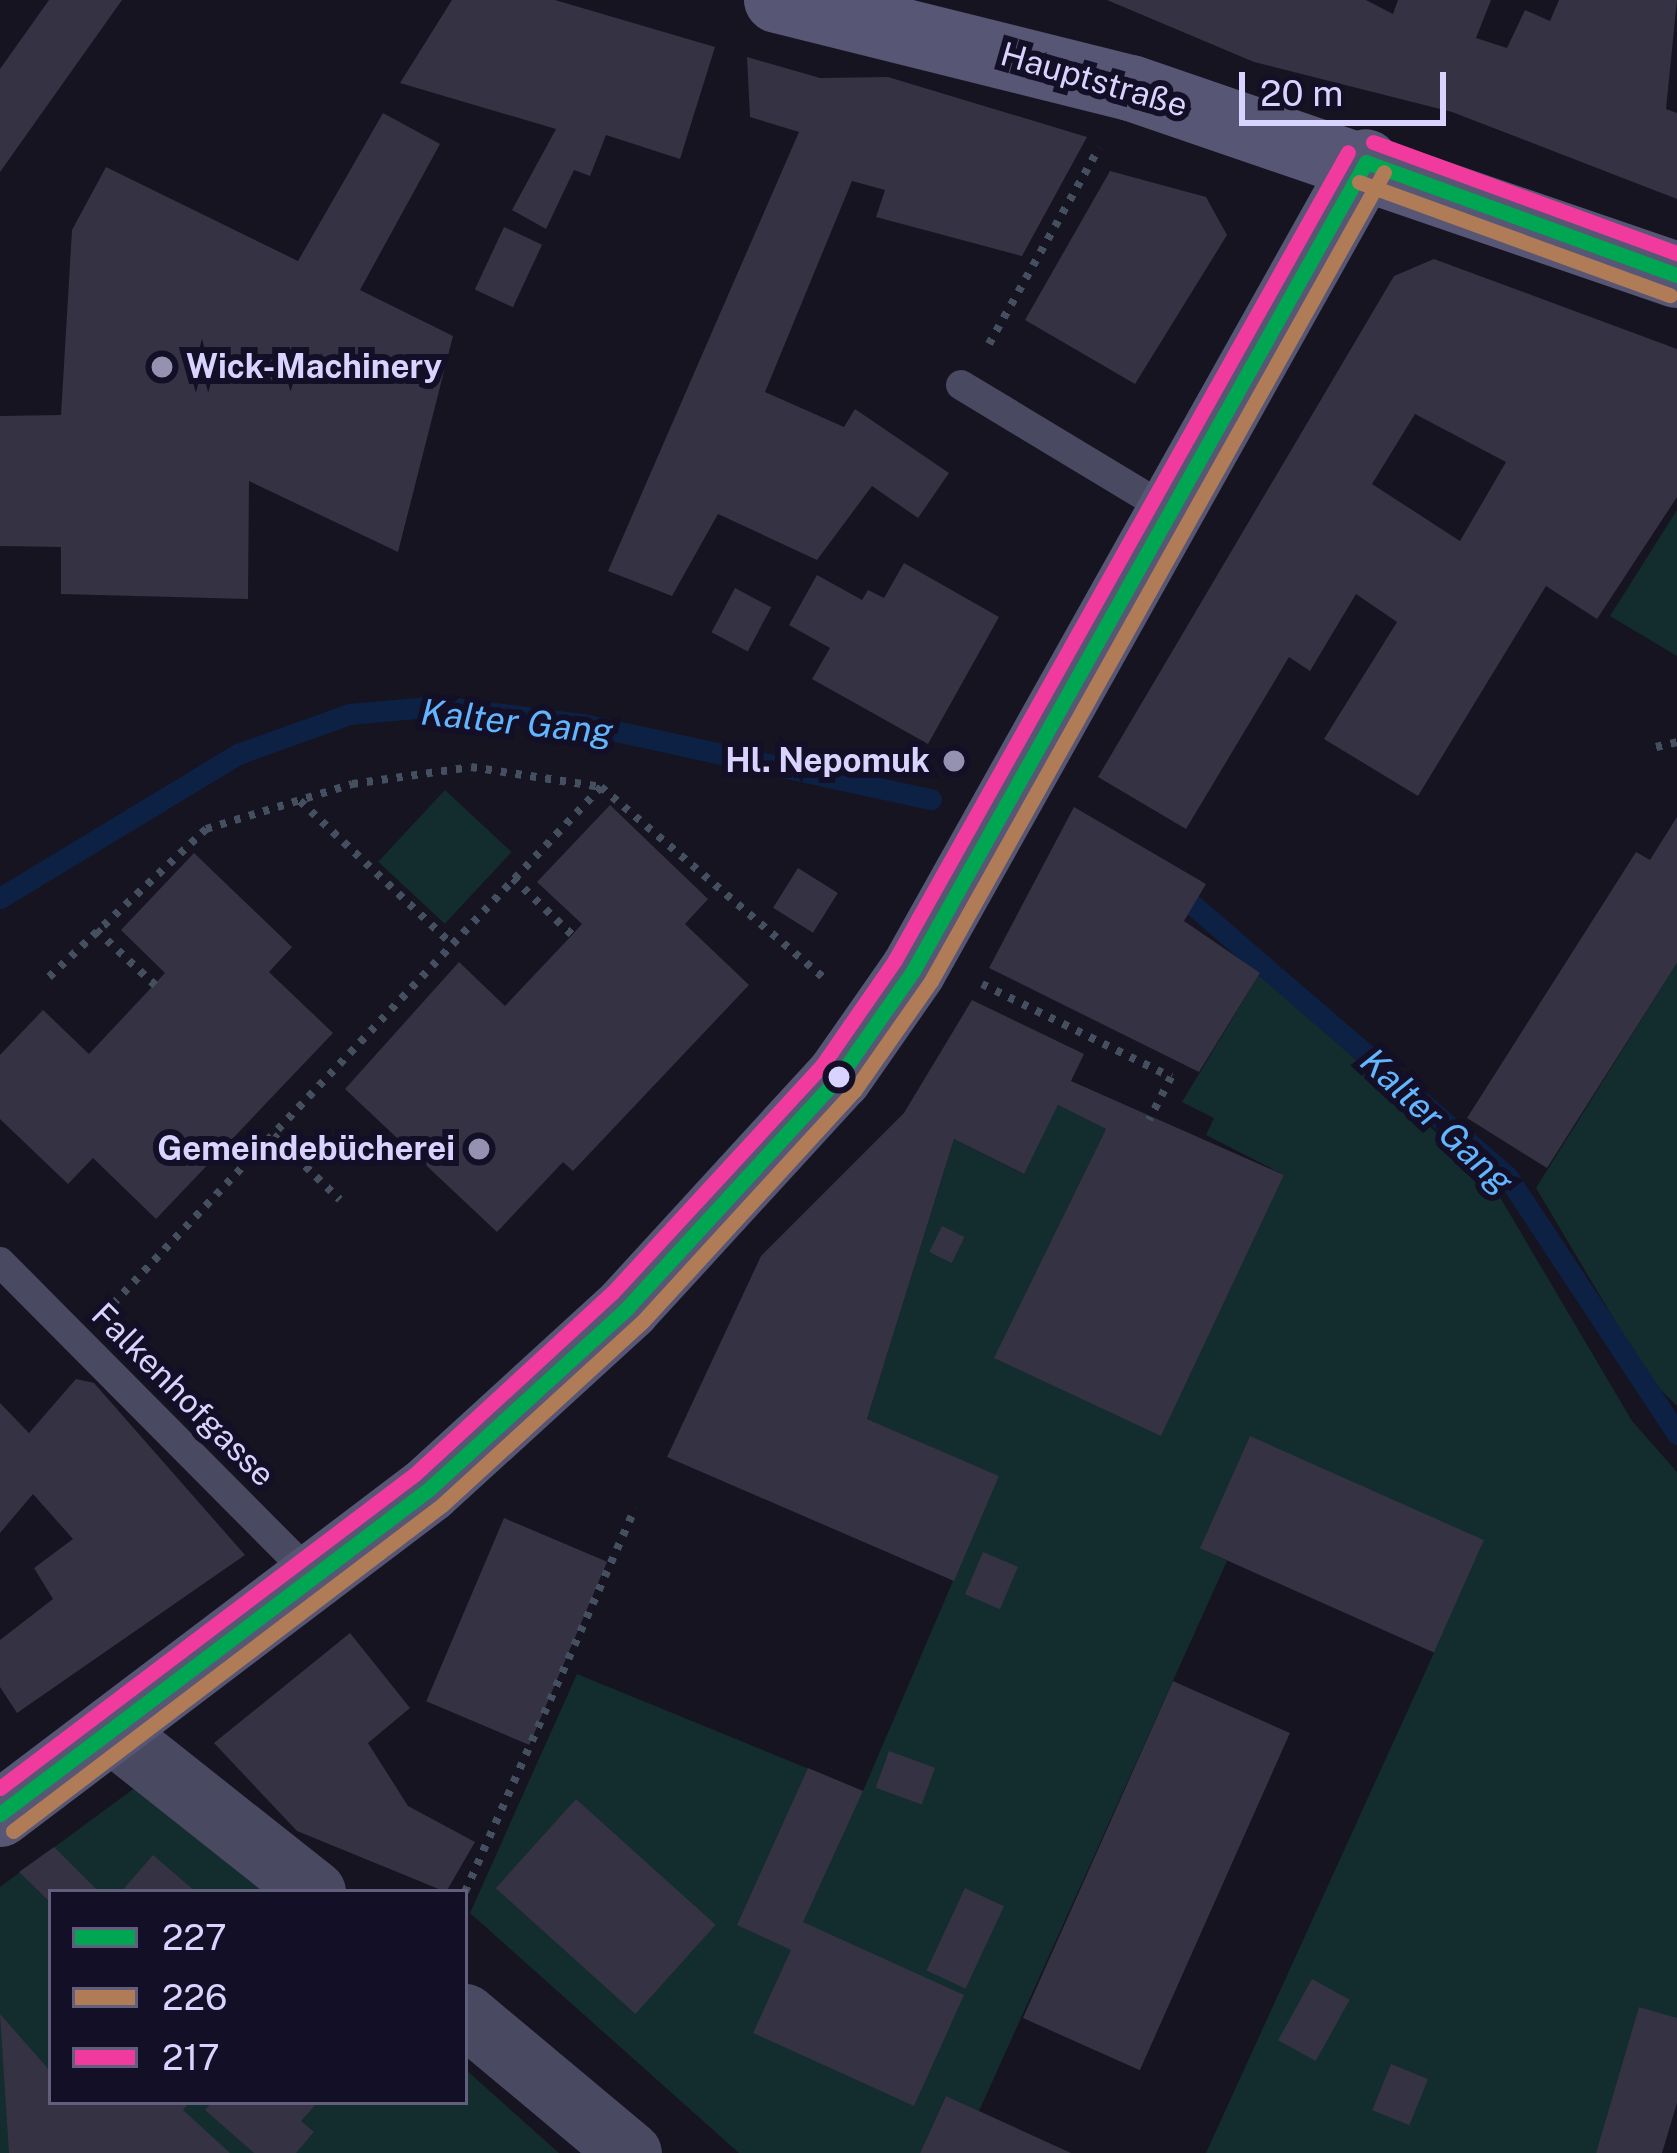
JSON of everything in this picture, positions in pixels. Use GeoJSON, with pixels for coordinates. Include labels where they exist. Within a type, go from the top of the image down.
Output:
{"type":"FeatureCollection","features":[{"type":"Feature","properties":{"kind":"street","name":"Hauptstraße"},"geometry":{"type":"LineString","coordinates":[[777,0],[1131,88],[1366,163],[1677,275]]}},
{"type":"Feature","properties":{"kind":"street"},"geometry":{"type":"LineString","coordinates":[[0,1814],[115,1734],[315,1580],[627,1308],[878,1025],[928,944],[1018,770],[1366,163]]}},
{"type":"Feature","properties":{"kind":"street"},"geometry":{"type":"LineString","coordinates":[[115,1734],[310,1889]]}},
{"type":"Feature","properties":{"kind":"street"},"geometry":{"type":"LineString","coordinates":[[468,2018],[630,2153]]}},
{"type":"Feature","properties":{"kind":"lane"},"geometry":{"type":"LineString","coordinates":[[961,385],[1168,510]]}},
{"type":"Feature","properties":{"kind":"lane","name":"Falkenhofgasse"},"geometry":{"type":"LineString","coordinates":[[0,1262],[315,1580]]}},
{"type":"Feature","properties":{"kind":"path"},"geometry":{"type":"LineString","coordinates":[[961,385],[1131,88]]}},
{"type":"Feature","properties":{"kind":"path"},"geometry":{"type":"LineString","coordinates":[[1656,747],[1677,742]]}},
{"type":"Feature","properties":{"kind":"path"},"geometry":{"type":"LineString","coordinates":[[49,977],[183,842],[299,800],[471,767],[601,787],[878,1025]]}},
{"type":"Feature","properties":{"kind":"path"},"geometry":{"type":"LineString","coordinates":[[79,1340],[601,787]]}},
{"type":"Feature","properties":{"kind":"path"},"geometry":{"type":"LineString","coordinates":[[299,800],[452,944]]}},
{"type":"Feature","properties":{"kind":"path"},"geometry":{"type":"LineString","coordinates":[[513,878],[572,935]]}},
{"type":"Feature","properties":{"kind":"path"},"geometry":{"type":"LineString","coordinates":[[96,930],[155,985]]}},
{"type":"Feature","properties":{"kind":"path"},"geometry":{"type":"LineString","coordinates":[[928,944],[983,984],[1171,1077],[1148,1120]]}},
{"type":"Feature","properties":{"kind":"path"},"geometry":{"type":"LineString","coordinates":[[273,1135],[340,1200]]}},
{"type":"Feature","properties":{"kind":"path"},"geometry":{"type":"LineString","coordinates":[[466,1889],[635,1508]]}},
{"type":"Feature","properties":{"kind":"green space"},"geometry":{"type":"Polygon","coordinates":[[[1677,510],[1677,656],[1610,616],[1677,510]]]}},
{"type":"Feature","properties":{"kind":"green space"},"geometry":{"type":"Polygon","coordinates":[[[445,790],[512,852],[445,924],[378,862],[445,790]]]}},
{"type":"Feature","properties":{"kind":"green space"},"geometry":{"type":"Polygon","coordinates":[[[1677,963],[1677,1406],[1649,1378],[1536,1188],[1677,963]]]}},
{"type":"Feature","properties":{"kind":"green space"},"geometry":{"type":"Polygon","coordinates":[[[1260,973],[1491,1182],[1632,1421],[1677,1472],[1677,2018],[1596,2153],[1206,2153],[1434,1653],[1250,1437],[1201,1548],[1227,1561],[979,2111],[946,2096],[920,2153],[739,2153],[470,1913],[577,1674],[863,1791],[998,1476],[867,1419],[954,1139],[1023,1174],[1058,1105],[1106,1129],[995,1358],[1161,1435],[1284,1175],[1206,1135],[1214,1118],[1182,1102],[1260,973]]]}},
{"type":"Feature","properties":{"kind":"green space"},"geometry":{"type":"Polygon","coordinates":[[[143,1782],[263,1889],[48,1889],[48,2105],[468,2105],[468,2072],[559,2153],[0,2153],[0,1887],[143,1782]]]}},
{"type":"Feature","properties":{"kind":"building"},"geometry":{"type":"Polygon","coordinates":[[[49,0],[122,0],[0,172],[0,69],[49,0]]]}},
{"type":"Feature","properties":{"kind":"building"},"geometry":{"type":"Polygon","coordinates":[[[452,0],[555,0],[715,47],[680,159],[606,135],[590,176],[574,170],[546,229],[512,210],[556,129],[400,83],[452,0]]]}},
{"type":"Feature","properties":{"kind":"building"},"geometry":{"type":"Polygon","coordinates":[[[1107,0],[1366,0],[1393,14],[1398,0],[1491,0],[1476,38],[1507,48],[1525,10],[1550,21],[1559,0],[1677,0],[1666,109],[1677,113],[1677,199],[1452,112],[1254,62],[1107,0]]]}},
{"type":"Feature","properties":{"kind":"building"},"geometry":{"type":"Polygon","coordinates":[[[747,57],[820,78],[888,77],[1087,137],[1022,256],[876,217],[885,190],[852,181],[765,392],[844,427],[855,409],[949,473],[918,518],[872,486],[817,560],[718,514],[672,596],[608,571],[799,132],[750,117],[747,57]]]}},
{"type":"Feature","properties":{"kind":"building"},"geometry":{"type":"Polygon","coordinates":[[[383,113],[440,144],[360,290],[453,336],[398,552],[249,481],[248,599],[61,594],[61,547],[0,546],[0,416],[61,415],[72,230],[106,167],[298,261],[383,113]]]}},
{"type":"Feature","properties":{"kind":"building"},"geometry":{"type":"Polygon","coordinates":[[[1110,171],[1206,197],[1227,235],[1135,384],[1025,320],[1110,171]]]}},
{"type":"Feature","properties":{"kind":"building"},"geometry":{"type":"Polygon","coordinates":[[[504,227],[542,245],[513,307],[475,290],[504,227]]]}},
{"type":"Feature","properties":{"kind":"building"},"geometry":{"type":"Polygon","coordinates":[[[1434,259],[1677,349],[1677,497],[1597,619],[1546,586],[1418,796],[1324,739],[1397,622],[1356,594],[1310,671],[1289,657],[1186,829],[1098,777],[1394,276],[1434,259]],[[1415,414],[1372,484],[1460,541],[1506,462],[1415,414]]]}},
{"type":"Feature","properties":{"kind":"building"},"geometry":{"type":"Polygon","coordinates":[[[904,563],[999,617],[928,744],[812,679],[830,648],[789,625],[817,575],[862,600],[868,590],[884,598],[904,563]]]}},
{"type":"Feature","properties":{"kind":"building"},"geometry":{"type":"Polygon","coordinates":[[[735,588],[771,607],[748,651],[712,632],[735,588]]]}},
{"type":"Feature","properties":{"kind":"building"},"geometry":{"type":"Polygon","coordinates":[[[610,805],[708,899],[685,924],[749,985],[573,1171],[563,1162],[497,1232],[345,1089],[459,962],[505,1006],[572,935],[582,924],[537,882],[610,805]]]}},
{"type":"Feature","properties":{"kind":"building"},"geometry":{"type":"Polygon","coordinates":[[[1074,807],[1206,884],[1184,921],[1260,973],[1199,1072],[989,968],[1074,807]]]}},
{"type":"Feature","properties":{"kind":"building"},"geometry":{"type":"Polygon","coordinates":[[[1677,817],[1677,963],[1547,1168],[1467,1118],[1636,852],[1650,860],[1677,817]]]}},
{"type":"Feature","properties":{"kind":"building"},"geometry":{"type":"Polygon","coordinates":[[[194,853],[292,947],[269,972],[333,1033],[156,1219],[93,1158],[68,1184],[0,1119],[0,1055],[43,1010],[89,1054],[165,973],[121,930],[194,853]]]}},
{"type":"Feature","properties":{"kind":"building"},"geometry":{"type":"Polygon","coordinates":[[[798,868],[838,893],[813,933],[773,908],[798,868]]]}},
{"type":"Feature","properties":{"kind":"building"},"geometry":{"type":"Polygon","coordinates":[[[972,1000],[1084,1054],[1071,1081],[1284,1175],[1161,1436],[994,1358],[1106,1129],[1058,1105],[1024,1174],[954,1139],[867,1419],[999,1476],[954,1581],[667,1457],[761,1256],[904,1113],[972,1000]]]}},
{"type":"Feature","properties":{"kind":"building"},"geometry":{"type":"Polygon","coordinates":[[[942,1226],[964,1237],[952,1263],[929,1252],[942,1226]]]}},
{"type":"Feature","properties":{"kind":"building"},"geometry":{"type":"Polygon","coordinates":[[[76,1379],[94,1383],[245,1555],[17,1713],[0,1687],[0,1640],[53,1599],[34,1568],[73,1539],[33,1494],[0,1533],[0,1403],[29,1433],[76,1379]]]}},
{"type":"Feature","properties":{"kind":"building"},"geometry":{"type":"Polygon","coordinates":[[[1250,1436],[1484,1540],[1434,1652],[1200,1548],[1250,1436]]]}},
{"type":"Feature","properties":{"kind":"building"},"geometry":{"type":"Polygon","coordinates":[[[504,1518],[607,1562],[529,1745],[426,1701],[504,1518]]]}},
{"type":"Feature","properties":{"kind":"building"},"geometry":{"type":"Polygon","coordinates":[[[983,1552],[1018,1567],[1000,1609],[965,1594],[983,1552]]]}},
{"type":"Feature","properties":{"kind":"building"},"geometry":{"type":"Polygon","coordinates":[[[350,1633],[410,1708],[368,1743],[408,1806],[475,1842],[448,1889],[439,1889],[297,1831],[214,1743],[350,1633]]]}},
{"type":"Feature","properties":{"kind":"building"},"geometry":{"type":"Polygon","coordinates":[[[1173,1681],[1290,1733],[1140,2070],[1023,2018],[1173,1681]]]}},
{"type":"Feature","properties":{"kind":"building"},"geometry":{"type":"Polygon","coordinates":[[[889,1751],[935,1768],[922,1804],[876,1788],[889,1751]]]}},
{"type":"Feature","properties":{"kind":"building"},"geometry":{"type":"Polygon","coordinates":[[[808,1768],[863,1791],[803,1922],[964,1995],[914,2106],[753,2033],[791,1950],[737,1925],[808,1768]]]}},
{"type":"Feature","properties":{"kind":"building"},"geometry":{"type":"Polygon","coordinates":[[[576,1799],[716,1925],[635,2014],[496,1888],[576,1799]]]}},
{"type":"Feature","properties":{"kind":"building"},"geometry":{"type":"Polygon","coordinates":[[[54,1847],[96,1889],[48,1889],[48,1900],[19,1872],[54,1847]]]}},
{"type":"Feature","properties":{"kind":"building"},"geometry":{"type":"Polygon","coordinates":[[[153,1855],[193,1889],[124,1889],[153,1855]]]}},
{"type":"Feature","properties":{"kind":"building"},"geometry":{"type":"Polygon","coordinates":[[[965,1888],[1004,1906],[966,1989],[927,1970],[965,1888]]]}},
{"type":"Feature","properties":{"kind":"building"},"geometry":{"type":"Polygon","coordinates":[[[1312,1979],[1350,2000],[1316,2061],[1278,2040],[1312,1979]]]}},
{"type":"Feature","properties":{"kind":"building"},"geometry":{"type":"Polygon","coordinates":[[[1639,2007],[1677,2018],[1677,2103],[1662,2153],[1596,2153],[1639,2007]]]}},
{"type":"Feature","properties":{"kind":"building"},"geometry":{"type":"Polygon","coordinates":[[[0,2014],[48,2069],[48,2105],[187,2105],[183,2110],[230,2153],[9,2153],[0,2014]]]}},
{"type":"Feature","properties":{"kind":"building"},"geometry":{"type":"Polygon","coordinates":[[[1391,2064],[1428,2079],[1409,2125],[1372,2110],[1391,2064]]]}},
{"type":"Feature","properties":{"kind":"building"},"geometry":{"type":"Polygon","coordinates":[[[946,2096],[979,2111],[1071,2153],[920,2153],[946,2096]]]}},
{"type":"Feature","properties":{"kind":"building"},"geometry":{"type":"Polygon","coordinates":[[[209,2105],[315,2105],[301,2121],[314,2132],[296,2153],[254,2153],[205,2110],[209,2105]]]}},
{"type":"Feature","properties":{"kind":"waterway","name":"Kalter Gang"},"geometry":{"type":"LineString","coordinates":[[0,898],[238,754],[349,714],[438,706],[583,724],[931,799]]}},
{"type":"Feature","properties":{"kind":"waterway","name":"Kalter Gang"},"geometry":{"type":"LineString","coordinates":[[1193,905],[1507,1176],[1677,1434]]}},
{"type":"Feature","properties":{"kind":"transit line","name":"217"},"geometry":{"type":"LineString","coordinates":[[1373,142],[1677,253]]}},
{"type":"Feature","properties":{"kind":"transit line","name":"217"},"geometry":{"type":"LineString","coordinates":[[0,1788],[415,1474],[612,1293],[823,1064],[895,960],[1348,152]]}},
{"type":"Feature","properties":{"kind":"transit line","name":"227"},"geometry":{"type":"LineString","coordinates":[[1366,162],[1677,275]]}},
{"type":"Feature","properties":{"kind":"transit line","name":"227"},"geometry":{"type":"LineString","coordinates":[[0,1814],[428,1490],[627,1308],[839,1077],[913,971],[1366,162]]}},
{"type":"Feature","properties":{"kind":"transit line","name":"226"},"geometry":{"type":"LineString","coordinates":[[13,1831],[442,1505],[642,1322],[854,1091],[931,981],[1384,172]]}},
{"type":"Feature","properties":{"kind":"transit line","name":"226"},"geometry":{"type":"LineString","coordinates":[[1359,182],[1670,295]]}},
{"type":"Feature","properties":{"kind":"place","name":"Wick-Machinery"},"geometry":{"type":"Point","coordinates":[162,367]}},
{"type":"Feature","properties":{"kind":"place","name":"Hl. Nepomuk"},"geometry":{"type":"Point","coordinates":[954,761]}},
{"type":"Feature","properties":{"kind":"place","name":"Gemeindebücherei"},"geometry":{"type":"Point","coordinates":[479,1149]}}]}
